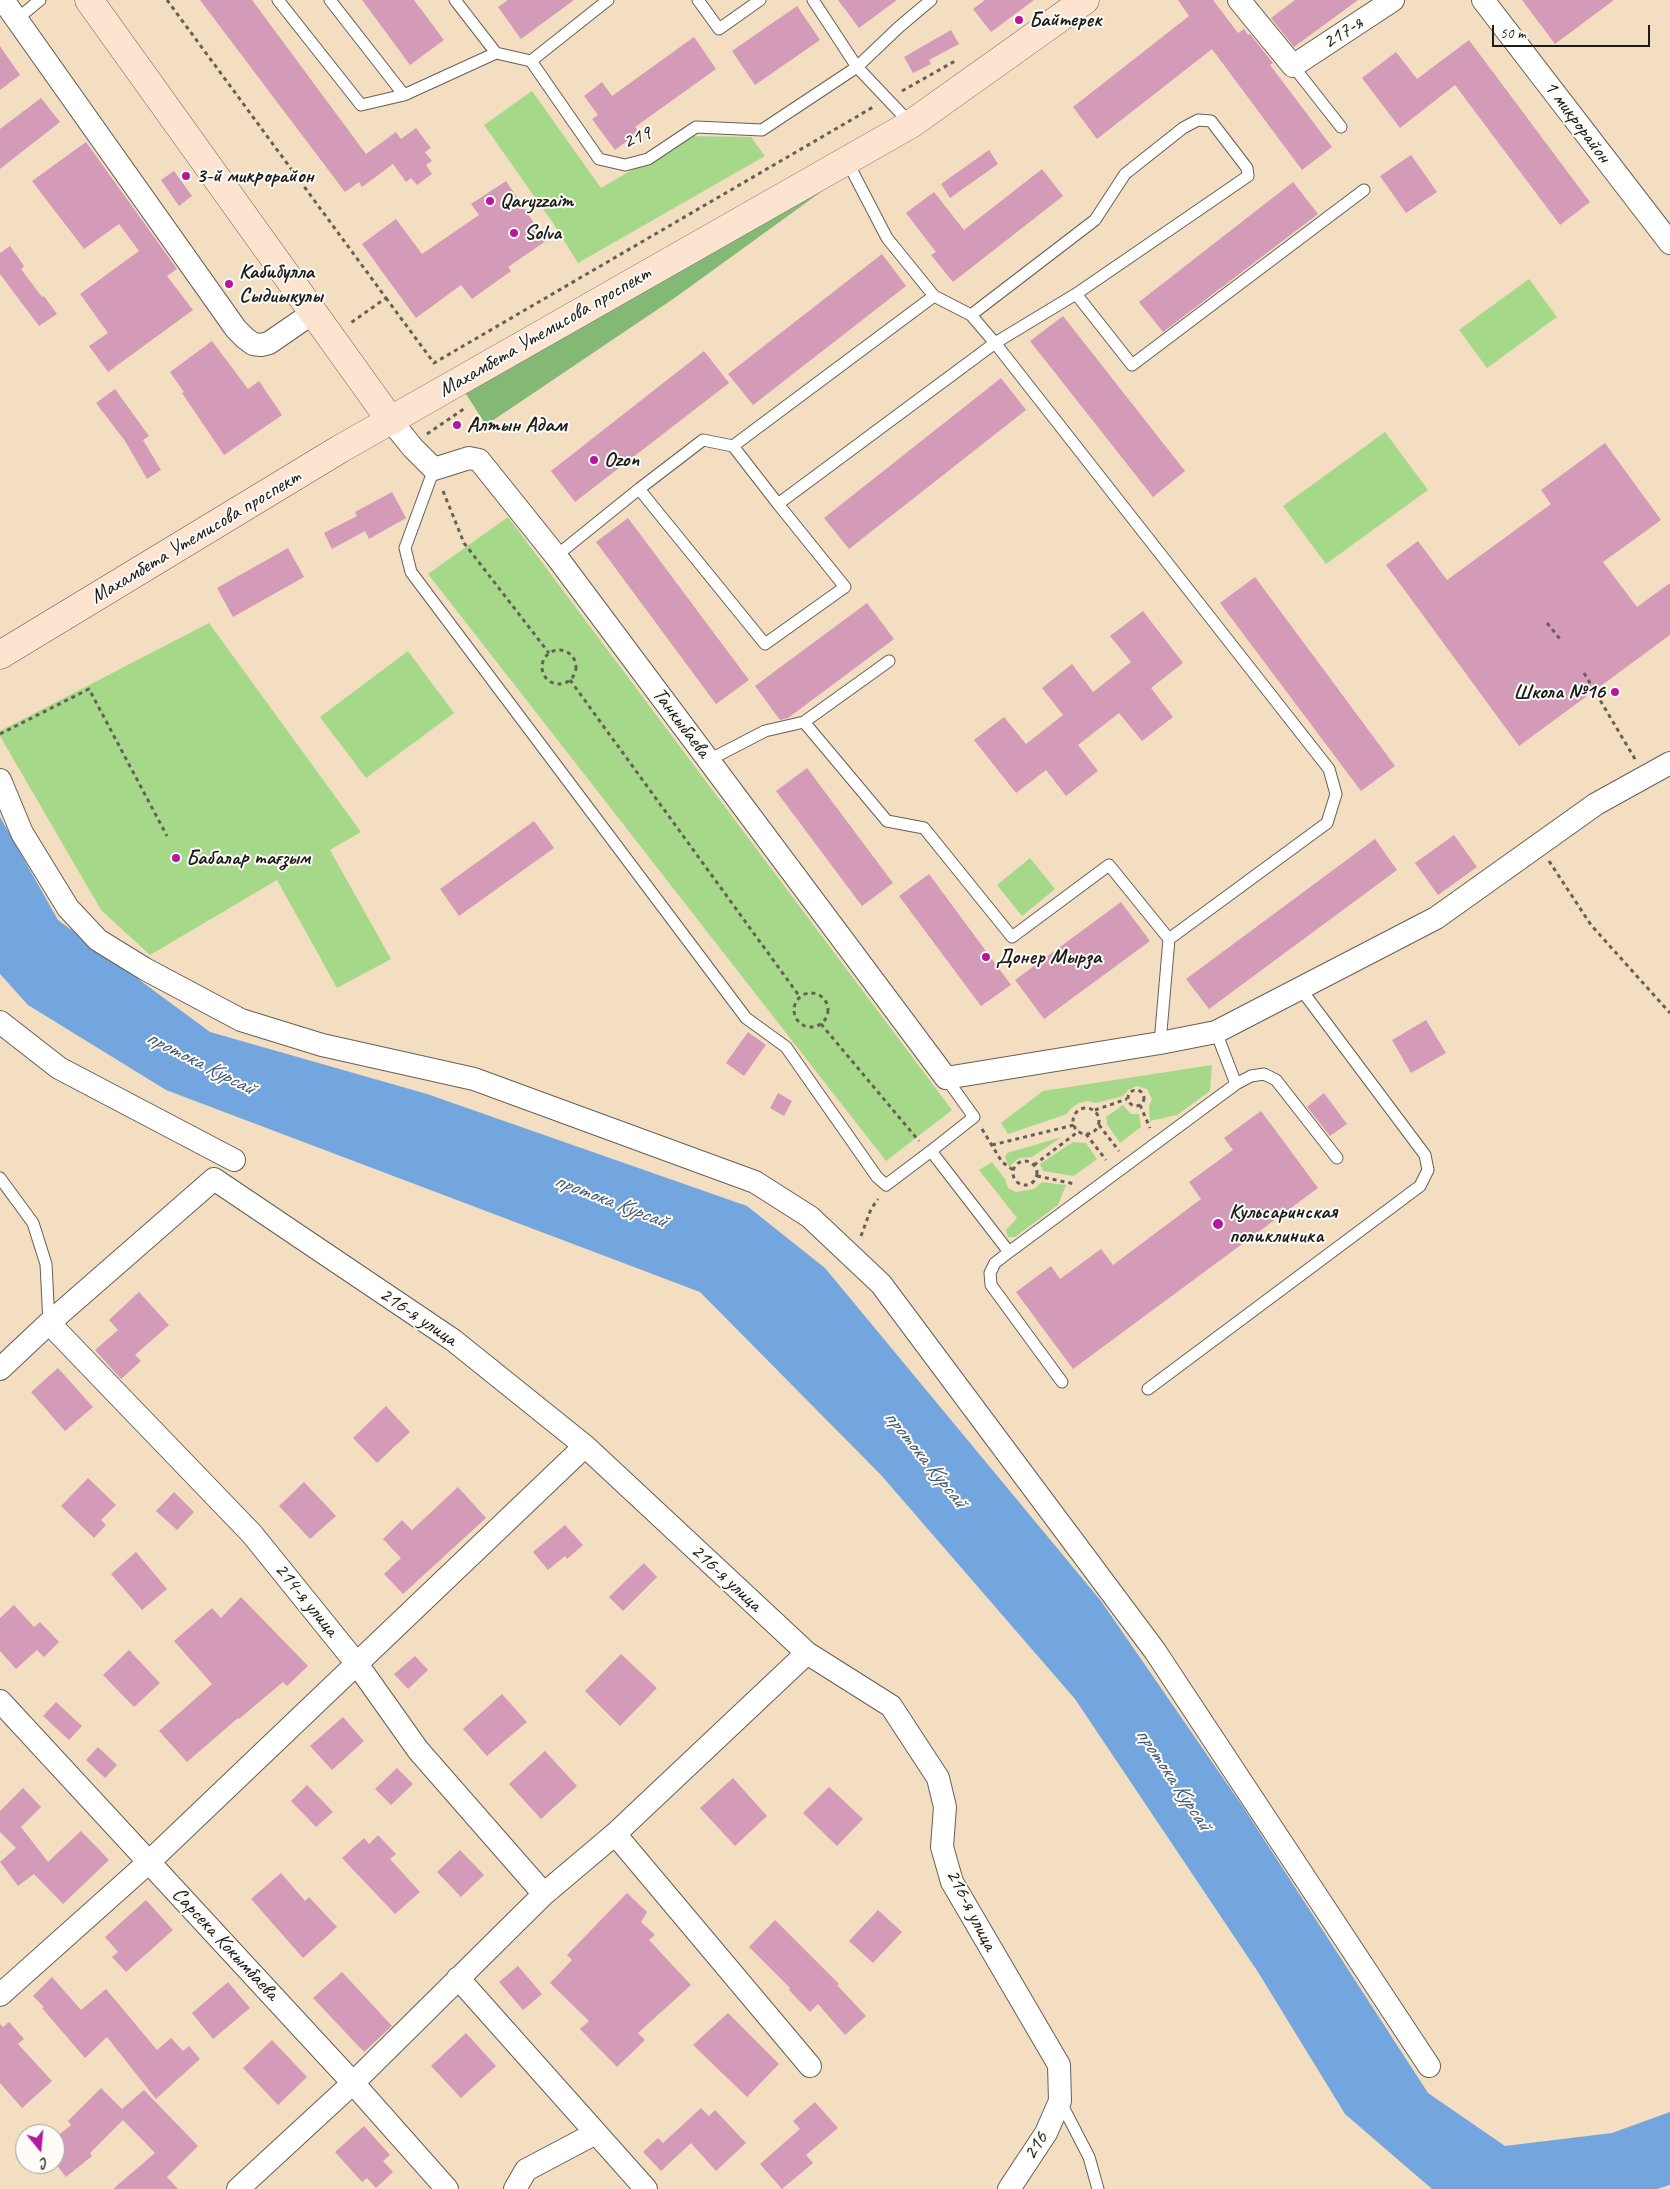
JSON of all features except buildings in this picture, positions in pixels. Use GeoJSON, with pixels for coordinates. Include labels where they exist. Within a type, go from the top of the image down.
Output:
{"type":"FeatureCollection","features":[{"type":"Feature","properties":{"kind":"street"},"geometry":{"type":"LineString","coordinates":[[3,0],[236,329],[253,344],[261,346],[269,343],[314,312]]}},
{"type":"Feature","properties":{"kind":"street"},"geometry":{"type":"LineString","coordinates":[[89,0],[391,421],[413,448],[434,469]]}},
{"type":"Feature","properties":{"kind":"street","name":"Махамбета Утемисова проспект"},"geometry":{"type":"LineString","coordinates":[[0,655],[340,450],[911,124],[1085,0]]}},
{"type":"Feature","properties":{"kind":"street"},"geometry":{"type":"LineString","coordinates":[[1239,0],[1292,66]]}},
{"type":"Feature","properties":{"kind":"street","name":"217-я"},"geometry":{"type":"LineString","coordinates":[[1292,66],[1393,0]]}},
{"type":"Feature","properties":{"kind":"street","name":"1 микрорайон"},"geometry":{"type":"LineString","coordinates":[[1483,0],[1670,243]]}},
{"type":"Feature","properties":{"kind":"street","name":"Танкыбаева"},"geometry":{"type":"LineString","coordinates":[[434,469],[469,458],[479,460],[556,556],[946,1078]]}},
{"type":"Feature","properties":{"kind":"street"},"geometry":{"type":"LineString","coordinates":[[946,1078],[1160,1044],[1216,1032],[1436,918],[1596,804],[1670,763]]}},
{"type":"Feature","properties":{"kind":"street"},"geometry":{"type":"LineString","coordinates":[[0,780],[22,833],[68,908],[98,940],[145,969],[242,1020],[322,1045],[474,1079],[755,1182],[810,1217],[881,1284],[1155,1651],[1429,2066]]}},
{"type":"Feature","properties":{"kind":"street"},"geometry":{"type":"LineString","coordinates":[[0,1022],[59,1068],[234,1160]]}},
{"type":"Feature","properties":{"kind":"street","name":"216-я улица"},"geometry":{"type":"LineString","coordinates":[[49,1323],[214,1180],[453,1340],[585,1446],[807,1653],[891,1706],[938,1778],[945,1807],[942,1847],[952,1882],[1059,2065],[1060,2101]]}},
{"type":"Feature","properties":{"kind":"street"},"geometry":{"type":"LineString","coordinates":[[0,1369],[49,1323]]}},
{"type":"Feature","properties":{"kind":"street","name":"214-я улица"},"geometry":{"type":"LineString","coordinates":[[49,1323],[252,1534],[357,1664],[418,1750],[544,1894]]}},
{"type":"Feature","properties":{"kind":"street"},"geometry":{"type":"LineString","coordinates":[[0,1995],[150,1861],[585,1446]]}},
{"type":"Feature","properties":{"kind":"street"},"geometry":{"type":"LineString","coordinates":[[238,2189],[353,2083],[544,1894],[615,1834],[807,1653]]}},
{"type":"Feature","properties":{"kind":"street","name":"Сарсека Кокымбаева"},"geometry":{"type":"LineString","coordinates":[[0,1701],[150,1861],[447,2189]]}},
{"type":"Feature","properties":{"kind":"street"},"geometry":{"type":"LineString","coordinates":[[615,1834],[810,2066]]}},
{"type":"Feature","properties":{"kind":"street"},"geometry":{"type":"LineString","coordinates":[[458,1978],[646,2189]]}},
{"type":"Feature","properties":{"kind":"street","name":"216"},"geometry":{"type":"LineString","coordinates":[[1009,2189],[1046,2133],[1060,2101]]}},
{"type":"Feature","properties":{"kind":"street"},"geometry":{"type":"LineString","coordinates":[[515,2189],[526,2170],[596,2133]]}},
{"type":"Feature","properties":{"kind":"lane"},"geometry":{"type":"LineString","coordinates":[[17,19],[40,0]]}},
{"type":"Feature","properties":{"kind":"lane"},"geometry":{"type":"LineString","coordinates":[[278,0],[361,105],[404,95],[496,53],[531,61],[608,0]]}},
{"type":"Feature","properties":{"kind":"lane"},"geometry":{"type":"LineString","coordinates":[[330,0],[404,95]]}},
{"type":"Feature","properties":{"kind":"lane"},"geometry":{"type":"LineString","coordinates":[[455,0],[496,53]]}},
{"type":"Feature","properties":{"kind":"lane"},"geometry":{"type":"LineString","coordinates":[[698,0],[719,29],[760,0]]}},
{"type":"Feature","properties":{"kind":"lane"},"geometry":{"type":"LineString","coordinates":[[812,0],[857,67],[911,124]]}},
{"type":"Feature","properties":{"kind":"lane","name":"219"},"geometry":{"type":"LineString","coordinates":[[531,61],[599,159],[625,165],[648,159],[696,127],[762,130],[857,67],[931,0]]}},
{"type":"Feature","properties":{"kind":"lane"},"geometry":{"type":"LineString","coordinates":[[1292,66],[1341,128]]}},
{"type":"Feature","properties":{"kind":"lane"},"geometry":{"type":"LineString","coordinates":[[778,504],[995,343],[1076,294],[1248,176],[1247,168],[1211,121],[1198,120],[1183,128],[1126,174],[1095,220],[971,315]]}},
{"type":"Feature","properties":{"kind":"lane"},"geometry":{"type":"LineString","coordinates":[[847,161],[887,238],[934,296],[971,315],[995,343],[1329,768],[1336,794],[1327,823],[1169,940]]}},
{"type":"Feature","properties":{"kind":"lane"},"geometry":{"type":"LineString","coordinates":[[1076,294],[1132,365],[1364,190]]}},
{"type":"Feature","properties":{"kind":"lane"},"geometry":{"type":"LineString","coordinates":[[733,446],[934,296]]}},
{"type":"Feature","properties":{"kind":"lane"},"geometry":{"type":"LineString","coordinates":[[556,556],[639,489],[703,440],[733,446],[845,587],[765,644],[639,489]]}},
{"type":"Feature","properties":{"kind":"lane"},"geometry":{"type":"LineString","coordinates":[[434,469],[405,548],[411,572],[746,1018],[786,1047],[877,1177],[886,1185],[974,1117],[946,1078]]}},
{"type":"Feature","properties":{"kind":"lane"},"geometry":{"type":"LineString","coordinates":[[710,760],[766,731],[804,722],[889,661]]}},
{"type":"Feature","properties":{"kind":"lane"},"geometry":{"type":"LineString","coordinates":[[804,722],[887,821],[924,828],[1012,937],[1109,865],[1169,940],[1160,1044]]}},
{"type":"Feature","properties":{"kind":"lane"},"geometry":{"type":"LineString","coordinates":[[1148,1389],[1420,1186],[1428,1170],[1425,1155],[1300,988]]}},
{"type":"Feature","properties":{"kind":"lane"},"geometry":{"type":"LineString","coordinates":[[1216,1032],[1236,1084]]}},
{"type":"Feature","properties":{"kind":"lane"},"geometry":{"type":"LineString","coordinates":[[1062,1382],[991,1285],[990,1273],[995,1264],[1009,1252],[1156,1142],[1236,1084],[1251,1076],[1264,1074],[1276,1080],[1337,1158]]}},
{"type":"Feature","properties":{"kind":"lane"},"geometry":{"type":"LineString","coordinates":[[931,1151],[1009,1252]]}},
{"type":"Feature","properties":{"kind":"lane"},"geometry":{"type":"LineString","coordinates":[[0,1178],[33,1223],[46,1264],[49,1323]]}},
{"type":"Feature","properties":{"kind":"lane"},"geometry":{"type":"LineString","coordinates":[[1060,2101],[1089,2157],[1098,2189]]}},
{"type":"Feature","properties":{"kind":"path"},"geometry":{"type":"LineString","coordinates":[[166,0],[434,363],[962,57]]}},
{"type":"Feature","properties":{"kind":"path"},"geometry":{"type":"LineString","coordinates":[[331,336],[386,298]]}},
{"type":"Feature","properties":{"kind":"path"},"geometry":{"type":"LineString","coordinates":[[434,469],[464,543],[548,653]]}},
{"type":"Feature","properties":{"kind":"path"},"geometry":{"type":"LineString","coordinates":[[1546,623],[1560,639]]}},
{"type":"Feature","properties":{"kind":"path"},"geometry":{"type":"LineString","coordinates":[[560,650],[570,654],[576,664],[576,670],[570,680],[560,684],[546,677],[542,667],[548,653],[560,650]]}},
{"type":"Feature","properties":{"kind":"path"},"geometry":{"type":"LineString","coordinates":[[1584,673],[1645,776]]}},
{"type":"Feature","properties":{"kind":"path"},"geometry":{"type":"LineString","coordinates":[[570,680],[800,996]]}},
{"type":"Feature","properties":{"kind":"path"},"geometry":{"type":"LineString","coordinates":[[0,734],[89,689],[167,836]]}},
{"type":"Feature","properties":{"kind":"path"},"geometry":{"type":"LineString","coordinates":[[1538,845],[1592,925],[1670,1013]]}},
{"type":"Feature","properties":{"kind":"path"},"geometry":{"type":"LineString","coordinates":[[811,993],[817,994],[826,1002],[828,1014],[821,1024],[806,1027],[797,1021],[794,1011],[800,996],[811,993]]}},
{"type":"Feature","properties":{"kind":"path"},"geometry":{"type":"LineString","coordinates":[[821,1024],[921,1144],[931,1151]]}},
{"type":"Feature","properties":{"kind":"path"},"geometry":{"type":"LineString","coordinates":[[1137,1089],[1145,1096],[1144,1102],[1140,1106],[1130,1104],[1127,1099],[1128,1094],[1132,1090],[1137,1089]]}},
{"type":"Feature","properties":{"kind":"path"},"geometry":{"type":"LineString","coordinates":[[1094,1110],[1127,1099]]}},
{"type":"Feature","properties":{"kind":"path"},"geometry":{"type":"LineString","coordinates":[[1140,1106],[1156,1142]]}},
{"type":"Feature","properties":{"kind":"path"},"geometry":{"type":"LineString","coordinates":[[1115,1173],[1086,1134],[1079,1131],[1074,1125],[1074,1116],[1079,1110],[1087,1108],[1094,1110],[1099,1116],[1099,1125],[1128,1163]]}},
{"type":"Feature","properties":{"kind":"path"},"geometry":{"type":"LineString","coordinates":[[974,1117],[1002,1162],[1013,1170]]}},
{"type":"Feature","properties":{"kind":"path"},"geometry":{"type":"LineString","coordinates":[[992,1145],[1074,1125]]}},
{"type":"Feature","properties":{"kind":"path"},"geometry":{"type":"LineString","coordinates":[[1086,1134],[1094,1131],[1099,1125]]}},
{"type":"Feature","properties":{"kind":"path"},"geometry":{"type":"LineString","coordinates":[[1034,1165],[1079,1131]]}},
{"type":"Feature","properties":{"kind":"path"},"geometry":{"type":"LineString","coordinates":[[1022,1161],[1034,1165],[1037,1170],[1036,1176],[1033,1182],[1028,1185],[1022,1185],[1013,1176],[1013,1170],[1022,1161]]}},
{"type":"Feature","properties":{"kind":"path"},"geometry":{"type":"LineString","coordinates":[[1036,1176],[1095,1188]]}},
{"type":"Feature","properties":{"kind":"path"},"geometry":{"type":"LineString","coordinates":[[860,1264],[862,1234],[871,1209],[886,1185]]}},
{"type":"Feature","properties":{"kind":"green space"},"geometry":{"type":"Polygon","coordinates":[[[532,91],[601,188],[690,136],[751,137],[765,156],[578,263],[553,223],[484,125],[532,91]]]}},
{"type":"Feature","properties":{"kind":"green space"},"geometry":{"type":"Polygon","coordinates":[[[836,181],[676,297],[486,425],[464,391],[836,181]]]}},
{"type":"Feature","properties":{"kind":"green space"},"geometry":{"type":"Polygon","coordinates":[[[1529,279],[1557,317],[1487,368],[1459,330],[1529,279]]]}},
{"type":"Feature","properties":{"kind":"green space"},"geometry":{"type":"Polygon","coordinates":[[[1385,432],[1428,490],[1326,564],[1283,506],[1385,432]]]}},
{"type":"Feature","properties":{"kind":"green space"},"geometry":{"type":"Polygon","coordinates":[[[508,517],[952,1110],[886,1161],[428,574],[508,517]]]}},
{"type":"Feature","properties":{"kind":"green space"},"geometry":{"type":"Polygon","coordinates":[[[209,623],[361,832],[330,850],[391,959],[337,988],[277,880],[150,955],[101,910],[0,736],[0,731],[209,623]]]}},
{"type":"Feature","properties":{"kind":"green space"},"geometry":{"type":"Polygon","coordinates":[[[408,651],[454,713],[366,778],[320,717],[408,651]]]}},
{"type":"Feature","properties":{"kind":"green space"},"geometry":{"type":"Polygon","coordinates":[[[1030,858],[1055,889],[1022,916],[997,885],[1030,858]]]}},
{"type":"Feature","properties":{"kind":"green space"},"geometry":{"type":"Polygon","coordinates":[[[1212,1065],[1210,1091],[1177,1115],[1150,1121],[1149,1106],[1152,1099],[1147,1089],[1137,1086],[1128,1090],[1123,1096],[1096,1103],[1087,1101],[1079,1103],[1071,1108],[1067,1114],[1008,1134],[1001,1123],[1043,1091],[1212,1065]]]}},
{"type":"Feature","properties":{"kind":"green space"},"geometry":{"type":"Polygon","coordinates":[[[1123,1105],[1131,1114],[1139,1114],[1141,1127],[1120,1143],[1107,1124],[1106,1117],[1123,1105]]]}},
{"type":"Feature","properties":{"kind":"green space"},"geometry":{"type":"Polygon","coordinates":[[[1062,1137],[1032,1157],[1019,1158],[1009,1167],[1005,1157],[1007,1153],[1062,1137]]]}},
{"type":"Feature","properties":{"kind":"green space"},"geometry":{"type":"Polygon","coordinates":[[[1073,1142],[1086,1143],[1097,1159],[1074,1176],[1043,1171],[1040,1164],[1073,1142]]]}},
{"type":"Feature","properties":{"kind":"green space"},"geometry":{"type":"Polygon","coordinates":[[[992,1162],[1005,1179],[1008,1188],[1016,1192],[1034,1189],[1042,1182],[1066,1185],[1058,1205],[1015,1237],[1008,1237],[1006,1230],[1017,1218],[979,1170],[992,1162]]]}},
{"type":"Feature","properties":{"kind":"water","name":"протока Курсай"},"geometry":{"type":"Polygon","coordinates":[[[0,817],[58,920],[210,1032],[427,1094],[747,1206],[825,1268],[1101,1601],[1243,1807],[1428,2093],[1505,2146],[1612,2133],[1670,2112],[1670,2185],[1657,2189],[1432,2189],[1345,2114],[1258,1972],[1075,1699],[881,1475],[700,1292],[166,1090],[28,1005],[0,974],[0,817]]]}},
{"type":"Feature","properties":{"kind":"place","name":"Байтерек"},"geometry":{"type":"Point","coordinates":[1019,20]}},
{"type":"Feature","properties":{"kind":"place","name":"3-й микрорайон"},"geometry":{"type":"Point","coordinates":[186,176]}},
{"type":"Feature","properties":{"kind":"place","name":"Qaryzzaim"},"geometry":{"type":"Point","coordinates":[490,201]}},
{"type":"Feature","properties":{"kind":"place","name":"Solva"},"geometry":{"type":"Point","coordinates":[514,233]}},
{"type":"Feature","properties":{"kind":"place","name":"Кабибулла Сыдиыкулы"},"geometry":{"type":"Point","coordinates":[229,284]}},
{"type":"Feature","properties":{"kind":"place","name":"Алтын Адам"},"geometry":{"type":"Point","coordinates":[457,425]}},
{"type":"Feature","properties":{"kind":"place","name":"Ozon"},"geometry":{"type":"Point","coordinates":[594,460]}},
{"type":"Feature","properties":{"kind":"place","name":"Школа №16"},"geometry":{"type":"Point","coordinates":[1615,692]}},
{"type":"Feature","properties":{"kind":"place","name":"Бабалар тағзым"},"geometry":{"type":"Point","coordinates":[176,858]}},
{"type":"Feature","properties":{"kind":"place","name":"Донер Мырза"},"geometry":{"type":"Point","coordinates":[986,957]}},
{"type":"Feature","properties":{"kind":"place","name":"Кульсаринская поликлиника"},"geometry":{"type":"Point","coordinates":[1218,1224]}}]}
